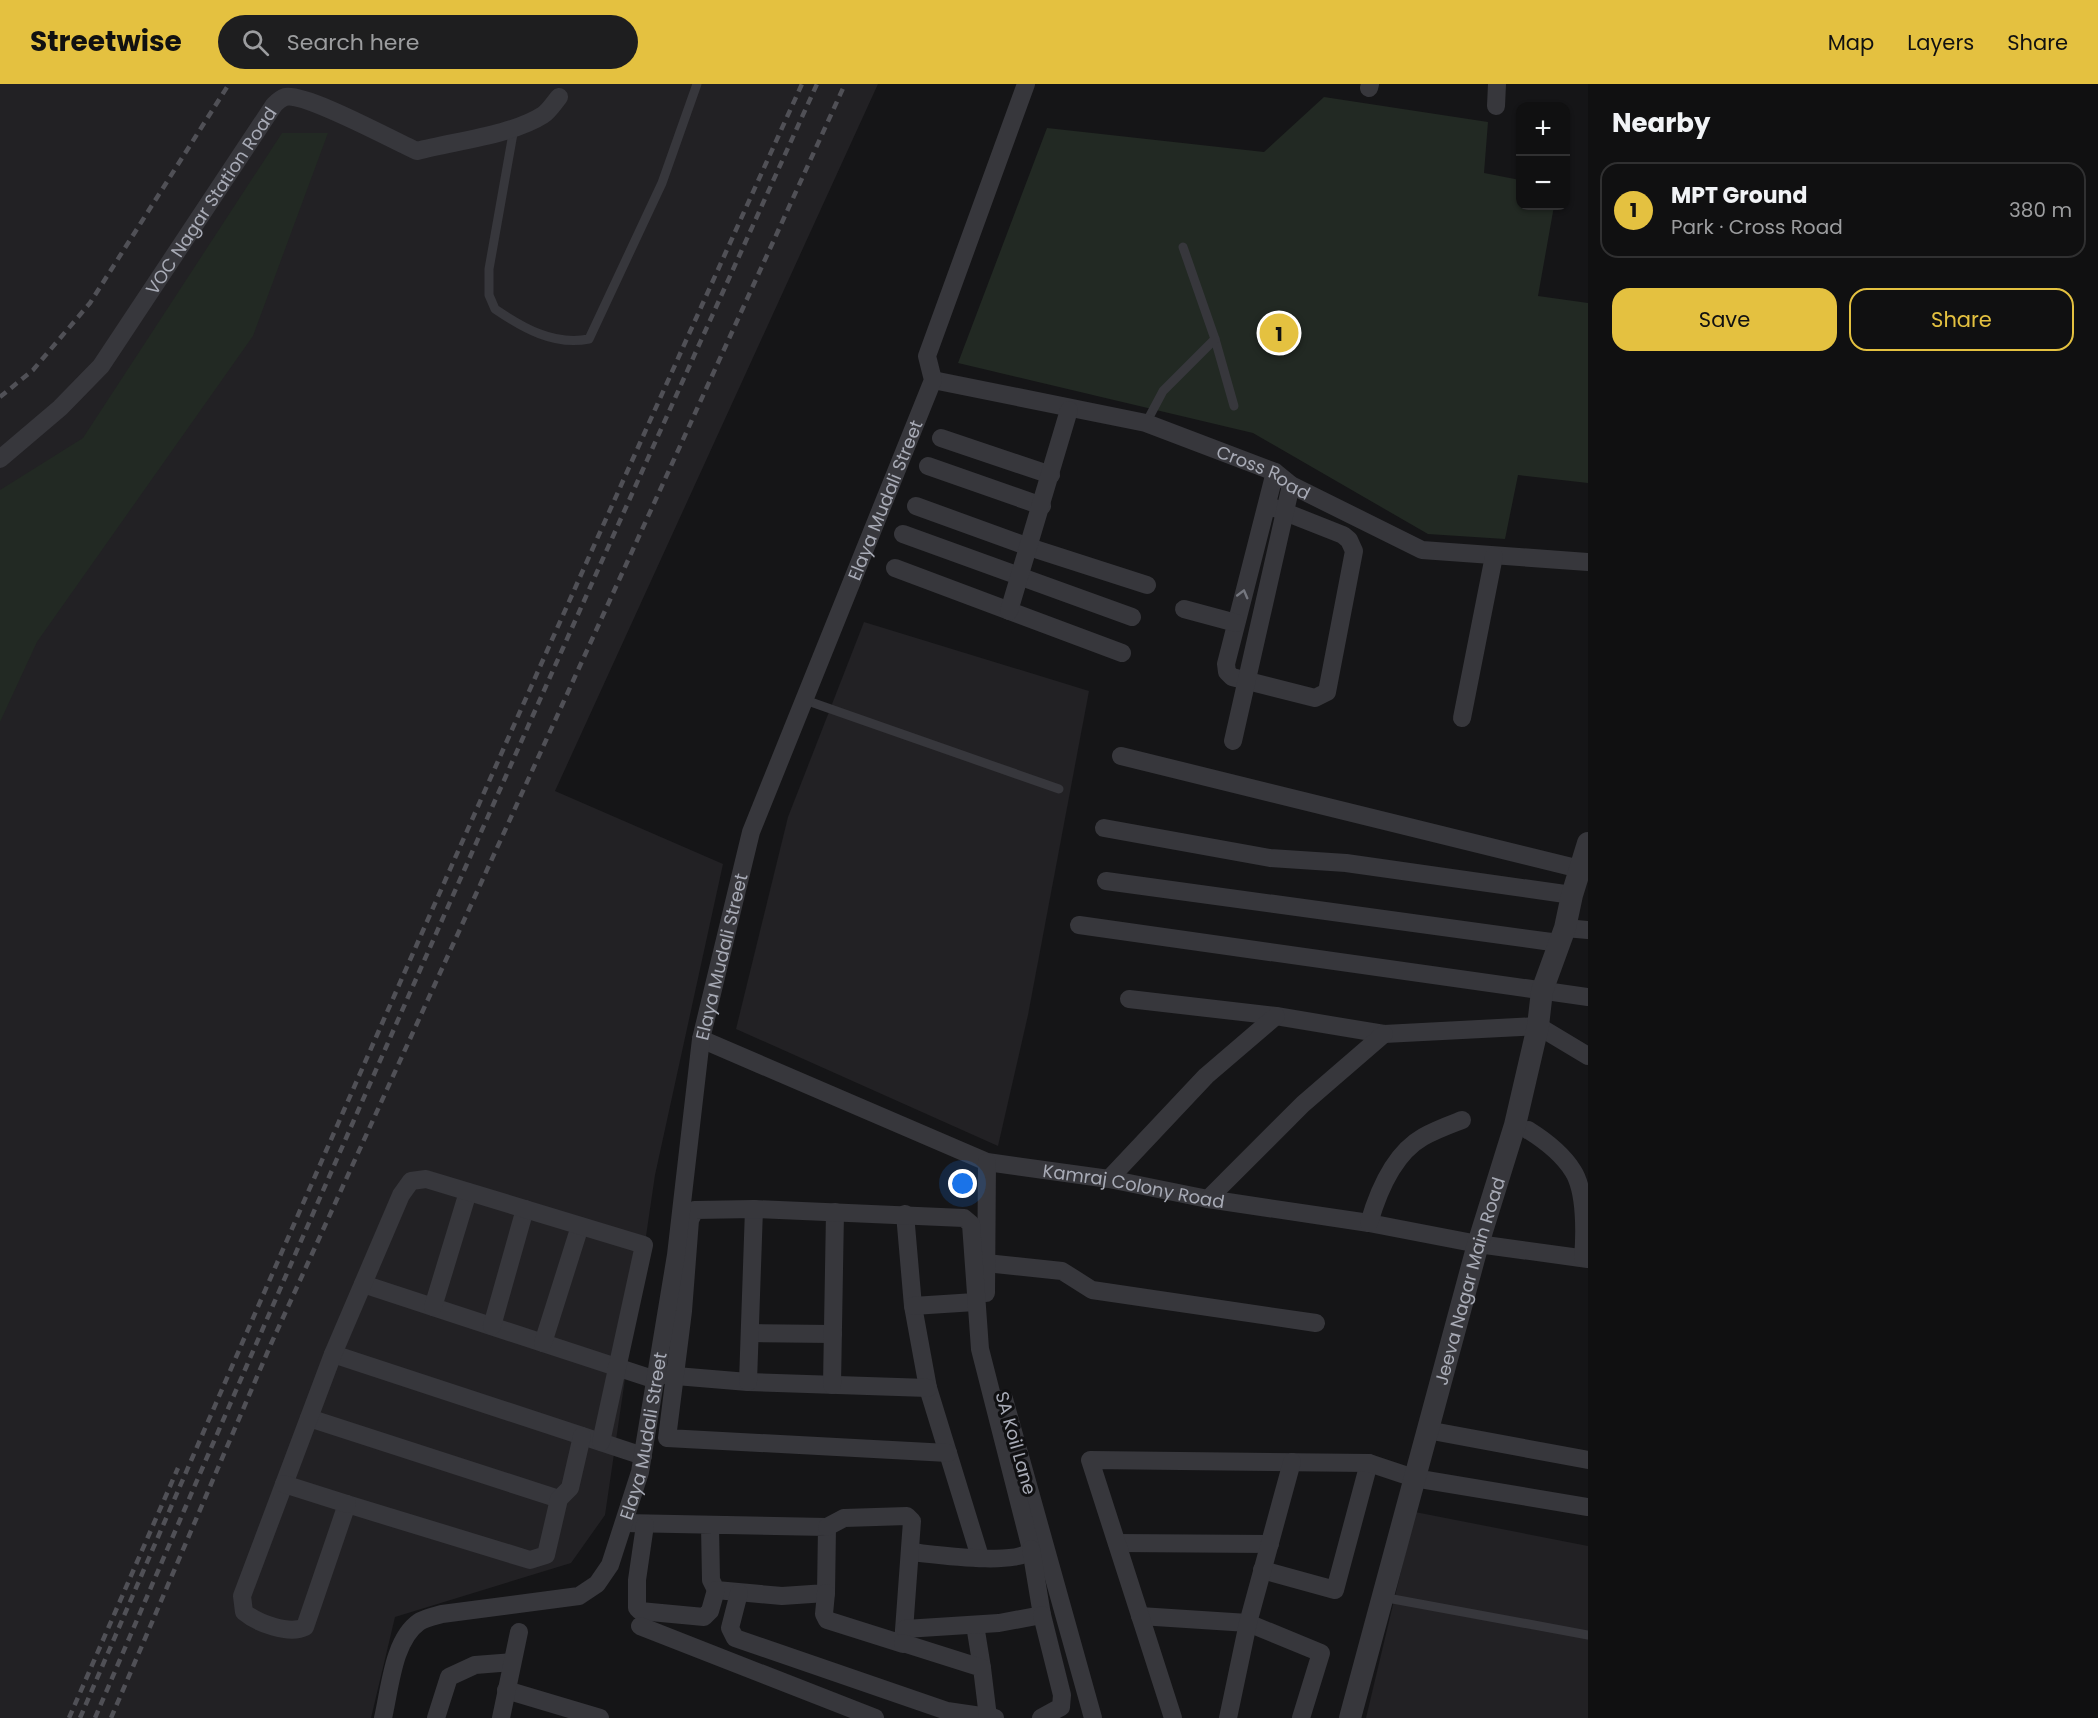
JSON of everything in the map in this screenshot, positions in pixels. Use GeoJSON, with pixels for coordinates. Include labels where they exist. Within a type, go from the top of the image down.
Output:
{"type":"FeatureCollection","features":[{"type":"Feature","properties":{"kind":"street"},"geometry":{"type":"LineString","coordinates":[[933,380],[927,356],[1026,84]]}},
{"type":"Feature","properties":{"kind":"street"},"geometry":{"type":"LineString","coordinates":[[1496,106],[1497,84]]}},
{"type":"Feature","properties":{"kind":"street","name":"VOC Nagar Station Road"},"geometry":{"type":"LineString","coordinates":[[0,459],[60,408],[101,366],[274,105],[284,97],[297,97],[323,107],[417,151],[460,140],[504,133],[544,114],[559,97]]}},
{"type":"Feature","properties":{"kind":"street","name":"Cross Road"},"geometry":{"type":"LineString","coordinates":[[933,380],[1069,410],[1146,423],[1275,472],[1291,485],[1422,550],[1588,562]]}},
{"type":"Feature","properties":{"kind":"street","name":"Elaya Mudali Street"},"geometry":{"type":"LineString","coordinates":[[383,1718],[399,1652],[411,1629],[421,1621],[442,1614],[579,1596],[597,1584],[610,1565],[643,1456],[676,1255],[701,1039],[751,832],[933,380]]}},
{"type":"Feature","properties":{"kind":"street"},"geometry":{"type":"LineString","coordinates":[[1009,611],[1069,410]]}},
{"type":"Feature","properties":{"kind":"street"},"geometry":{"type":"LineString","coordinates":[[941,438],[1051,474]]}},
{"type":"Feature","properties":{"kind":"street"},"geometry":{"type":"LineString","coordinates":[[928,466],[1042,506]]}},
{"type":"Feature","properties":{"kind":"street"},"geometry":{"type":"LineString","coordinates":[[1233,741],[1247,680],[1275,509],[1275,472]]}},
{"type":"Feature","properties":{"kind":"street"},"geometry":{"type":"LineString","coordinates":[[1275,509],[1343,535],[1349,540],[1354,551],[1327,692],[1315,698],[1232,677],[1227,672],[1226,664],[1236,623],[1275,509],[1291,485]]}},
{"type":"Feature","properties":{"kind":"street"},"geometry":{"type":"LineString","coordinates":[[916,506],[1029,547],[1147,585]]}},
{"type":"Feature","properties":{"kind":"street"},"geometry":{"type":"LineString","coordinates":[[903,534],[1019,578],[1132,617]]}},
{"type":"Feature","properties":{"kind":"street"},"geometry":{"type":"LineString","coordinates":[[1462,718],[1494,556]]}},
{"type":"Feature","properties":{"kind":"street"},"geometry":{"type":"LineString","coordinates":[[895,568],[1122,653]]}},
{"type":"Feature","properties":{"kind":"street"},"geometry":{"type":"LineString","coordinates":[[1184,609],[1236,623]]}},
{"type":"Feature","properties":{"kind":"street"},"geometry":{"type":"LineString","coordinates":[[1121,756],[1585,858]]}},
{"type":"Feature","properties":{"kind":"street"},"geometry":{"type":"LineString","coordinates":[[1104,828],[1270,858],[1346,863],[1572,895]]}},
{"type":"Feature","properties":{"kind":"street","name":"Jeeva Nagar Main Road"},"geometry":{"type":"LineString","coordinates":[[1350,1718],[1478,1244],[1515,1125],[1538,1026],[1542,991],[1562,935],[1572,895],[1585,858]]}},
{"type":"Feature","properties":{"kind":"street"},"geometry":{"type":"LineString","coordinates":[[1106,881],[1562,935],[1588,930]]}},
{"type":"Feature","properties":{"kind":"street"},"geometry":{"type":"LineString","coordinates":[[1079,925],[1588,997]]}},
{"type":"Feature","properties":{"kind":"street"},"geometry":{"type":"LineString","coordinates":[[1129,999],[1276,1016],[1384,1034],[1538,1026],[1588,1056]]}},
{"type":"Feature","properties":{"kind":"street"},"geometry":{"type":"LineString","coordinates":[[1109,1179],[1206,1076],[1276,1016]]}},
{"type":"Feature","properties":{"kind":"street"},"geometry":{"type":"LineString","coordinates":[[1208,1199],[1303,1104],[1384,1034]]}},
{"type":"Feature","properties":{"kind":"street","name":"Kamraj Colony Road"},"geometry":{"type":"LineString","coordinates":[[701,1039],[987,1162],[1109,1179],[1208,1199],[1369,1223],[1478,1244],[1585,1258]]}},
{"type":"Feature","properties":{"kind":"street"},"geometry":{"type":"LineString","coordinates":[[1369,1223],[1377,1195],[1392,1167],[1421,1137],[1462,1120]]}},
{"type":"Feature","properties":{"kind":"street"},"geometry":{"type":"LineString","coordinates":[[1528,1130],[1543,1140],[1574,1172],[1585,1217],[1585,1258]]}},
{"type":"Feature","properties":{"kind":"street","name":"SA Koil Lane"},"geometry":{"type":"LineString","coordinates":[[987,1162],[985,1333],[1093,1718]]}},
{"type":"Feature","properties":{"kind":"street"},"geometry":{"type":"LineString","coordinates":[[347,1504],[305,1627],[292,1630],[252,1619],[244,1612],[242,1596],[333,1354],[401,1195],[411,1181],[426,1179],[644,1245],[601,1442]]}},
{"type":"Feature","properties":{"kind":"street"},"geometry":{"type":"LineString","coordinates":[[433,1307],[468,1192]]}},
{"type":"Feature","properties":{"kind":"street"},"geometry":{"type":"LineString","coordinates":[[948,1453],[667,1438],[692,1214],[699,1208],[905,1214],[968,1220],[971,1224],[975,1302],[983,1360],[1030,1549],[1042,1615],[1062,1695],[1061,1707],[1041,1718]]}},
{"type":"Feature","properties":{"kind":"street"},"geometry":{"type":"LineString","coordinates":[[492,1326],[525,1209]]}},
{"type":"Feature","properties":{"kind":"street"},"geometry":{"type":"LineString","coordinates":[[748,1382],[754,1209]]}},
{"type":"Feature","properties":{"kind":"street"},"geometry":{"type":"LineString","coordinates":[[832,1385],[835,1212]]}},
{"type":"Feature","properties":{"kind":"street"},"geometry":{"type":"LineString","coordinates":[[905,1214],[913,1306],[928,1388],[980,1557]]}},
{"type":"Feature","properties":{"kind":"street"},"geometry":{"type":"LineString","coordinates":[[543,1343],[580,1226]]}},
{"type":"Feature","properties":{"kind":"street"},"geometry":{"type":"LineString","coordinates":[[986,1263],[1062,1271],[1092,1290],[1316,1323]]}},
{"type":"Feature","properties":{"kind":"street"},"geometry":{"type":"LineString","coordinates":[[363,1284],[617,1367],[656,1377],[928,1388]]}},
{"type":"Feature","properties":{"kind":"street"},"geometry":{"type":"LineString","coordinates":[[913,1306],[975,1302]]}},
{"type":"Feature","properties":{"kind":"street"},"geometry":{"type":"LineString","coordinates":[[750,1333],[833,1334]]}},
{"type":"Feature","properties":{"kind":"street"},"geometry":{"type":"LineString","coordinates":[[333,1354],[643,1456]]}},
{"type":"Feature","properties":{"kind":"street"},"geometry":{"type":"LineString","coordinates":[[309,1418],[559,1499]]}},
{"type":"Feature","properties":{"kind":"street"},"geometry":{"type":"LineString","coordinates":[[1427,1430],[1588,1460]]}},
{"type":"Feature","properties":{"kind":"street"},"geometry":{"type":"LineString","coordinates":[[284,1484],[530,1560],[546,1555],[559,1499],[570,1488],[582,1436]]}},
{"type":"Feature","properties":{"kind":"street"},"geometry":{"type":"LineString","coordinates":[[1173,1718],[1090,1460],[1369,1463],[1414,1478],[1588,1508]]}},
{"type":"Feature","properties":{"kind":"street"},"geometry":{"type":"LineString","coordinates":[[1228,1718],[1248,1623],[1292,1462]]}},
{"type":"Feature","properties":{"kind":"street"},"geometry":{"type":"LineString","coordinates":[[1262,1570],[1335,1590],[1369,1463]]}},
{"type":"Feature","properties":{"kind":"street"},"geometry":{"type":"LineString","coordinates":[[624,1523],[827,1527],[844,1518],[907,1516],[912,1521],[904,1636]]}},
{"type":"Feature","properties":{"kind":"street"},"geometry":{"type":"LineString","coordinates":[[645,1525],[637,1581],[637,1608],[640,1611],[704,1617],[710,1611],[716,1590],[711,1580],[710,1526]]}},
{"type":"Feature","properties":{"kind":"street"},"geometry":{"type":"LineString","coordinates":[[827,1527],[824,1614],[827,1620],[904,1636],[982,1668]]}},
{"type":"Feature","properties":{"kind":"street"},"geometry":{"type":"LineString","coordinates":[[1117,1543],[1270,1544]]}},
{"type":"Feature","properties":{"kind":"street"},"geometry":{"type":"LineString","coordinates":[[910,1552],[1008,1559],[1025,1555],[1030,1549]]}},
{"type":"Feature","properties":{"kind":"street"},"geometry":{"type":"LineString","coordinates":[[716,1590],[782,1596],[826,1593]]}},
{"type":"Feature","properties":{"kind":"street"},"geometry":{"type":"LineString","coordinates":[[739,1593],[730,1628],[735,1638],[947,1711],[992,1717],[975,1625]]}},
{"type":"Feature","properties":{"kind":"street"},"geometry":{"type":"LineString","coordinates":[[904,1636],[1042,1615]]}},
{"type":"Feature","properties":{"kind":"street"},"geometry":{"type":"LineString","coordinates":[[1140,1616],[1248,1623],[1321,1653],[1301,1718]]}},
{"type":"Feature","properties":{"kind":"street"},"geometry":{"type":"LineString","coordinates":[[640,1626],[874,1718]]}},
{"type":"Feature","properties":{"kind":"street"},"geometry":{"type":"LineString","coordinates":[[501,1718],[519,1632]]}},
{"type":"Feature","properties":{"kind":"street"},"geometry":{"type":"LineString","coordinates":[[436,1718],[449,1677],[475,1665],[512,1662]]}},
{"type":"Feature","properties":{"kind":"street"},"geometry":{"type":"LineString","coordinates":[[506,1690],[600,1718]]}},
{"type":"Feature","properties":{"kind":"lane"},"geometry":{"type":"LineString","coordinates":[[514,128],[489,269],[489,295],[495,309],[534,332],[550,338],[577,341],[589,339],[662,183],[697,84]]}},
{"type":"Feature","properties":{"kind":"lane"},"geometry":{"type":"LineString","coordinates":[[1183,247],[1215,339],[1234,406]]}},
{"type":"Feature","properties":{"kind":"lane"},"geometry":{"type":"LineString","coordinates":[[1146,423],[1163,391],[1215,339]]}},
{"type":"Feature","properties":{"kind":"lane"},"geometry":{"type":"LineString","coordinates":[[805,700],[1059,789]]}},
{"type":"Feature","properties":{"kind":"lane"},"geometry":{"type":"LineString","coordinates":[[1382,1597],[1588,1635]]}},
{"type":"Feature","properties":{"kind":"shaded area"},"geometry":{"type":"Polygon","coordinates":[[[0,84],[878,84],[555,791],[723,864],[655,1175],[605,1515],[571,1563],[395,1617],[371,1718],[0,1718],[0,84]]]}},
{"type":"Feature","properties":{"kind":"shaded area"},"geometry":{"type":"Polygon","coordinates":[[[1324,97],[1488,122],[1484,173],[1516,179],[1516,210],[1553,210],[1538,296],[1588,303],[1588,483],[1518,475],[1505,539],[1428,534],[1253,433],[958,363],[1047,128],[1264,152],[1324,97]]]}},
{"type":"Feature","properties":{"kind":"shaded area"},"geometry":{"type":"Polygon","coordinates":[[[282,133],[328,133],[253,336],[37,642],[0,722],[0,490],[83,438],[282,133]]]}},
{"type":"Feature","properties":{"kind":"shaded area"},"geometry":{"type":"Polygon","coordinates":[[[864,622],[1089,691],[1028,1015],[998,1146],[736,1029],[788,817],[864,622]]]}},
{"type":"Feature","properties":{"kind":"shaded area"},"geometry":{"type":"Polygon","coordinates":[[[1415,1512],[1588,1546],[1588,1718],[1366,1718],[1415,1512]]]}},
{"type":"Feature","properties":{"kind":"railway"},"geometry":{"type":"LineString","coordinates":[[0,397],[33,370],[90,303],[229,84]]}},
{"type":"Feature","properties":{"kind":"railway"},"geometry":{"type":"LineString","coordinates":[[80,1718],[437,899],[802,84]]}},
{"type":"Feature","properties":{"kind":"railway"},"geometry":{"type":"LineString","coordinates":[[95,1718],[452,899],[817,84]]}},
{"type":"Feature","properties":{"kind":"railway"},"geometry":{"type":"LineString","coordinates":[[111,1718],[271,1344],[845,84]]}},
{"type":"Feature","properties":{"kind":"railway"},"geometry":{"type":"LineString","coordinates":[[69,1718],[178,1468]]}},
{"type":"Feature","properties":{"kind":"place","name":"MPT Ground"},"geometry":{"type":"Point","coordinates":[1279,333]}}]}
